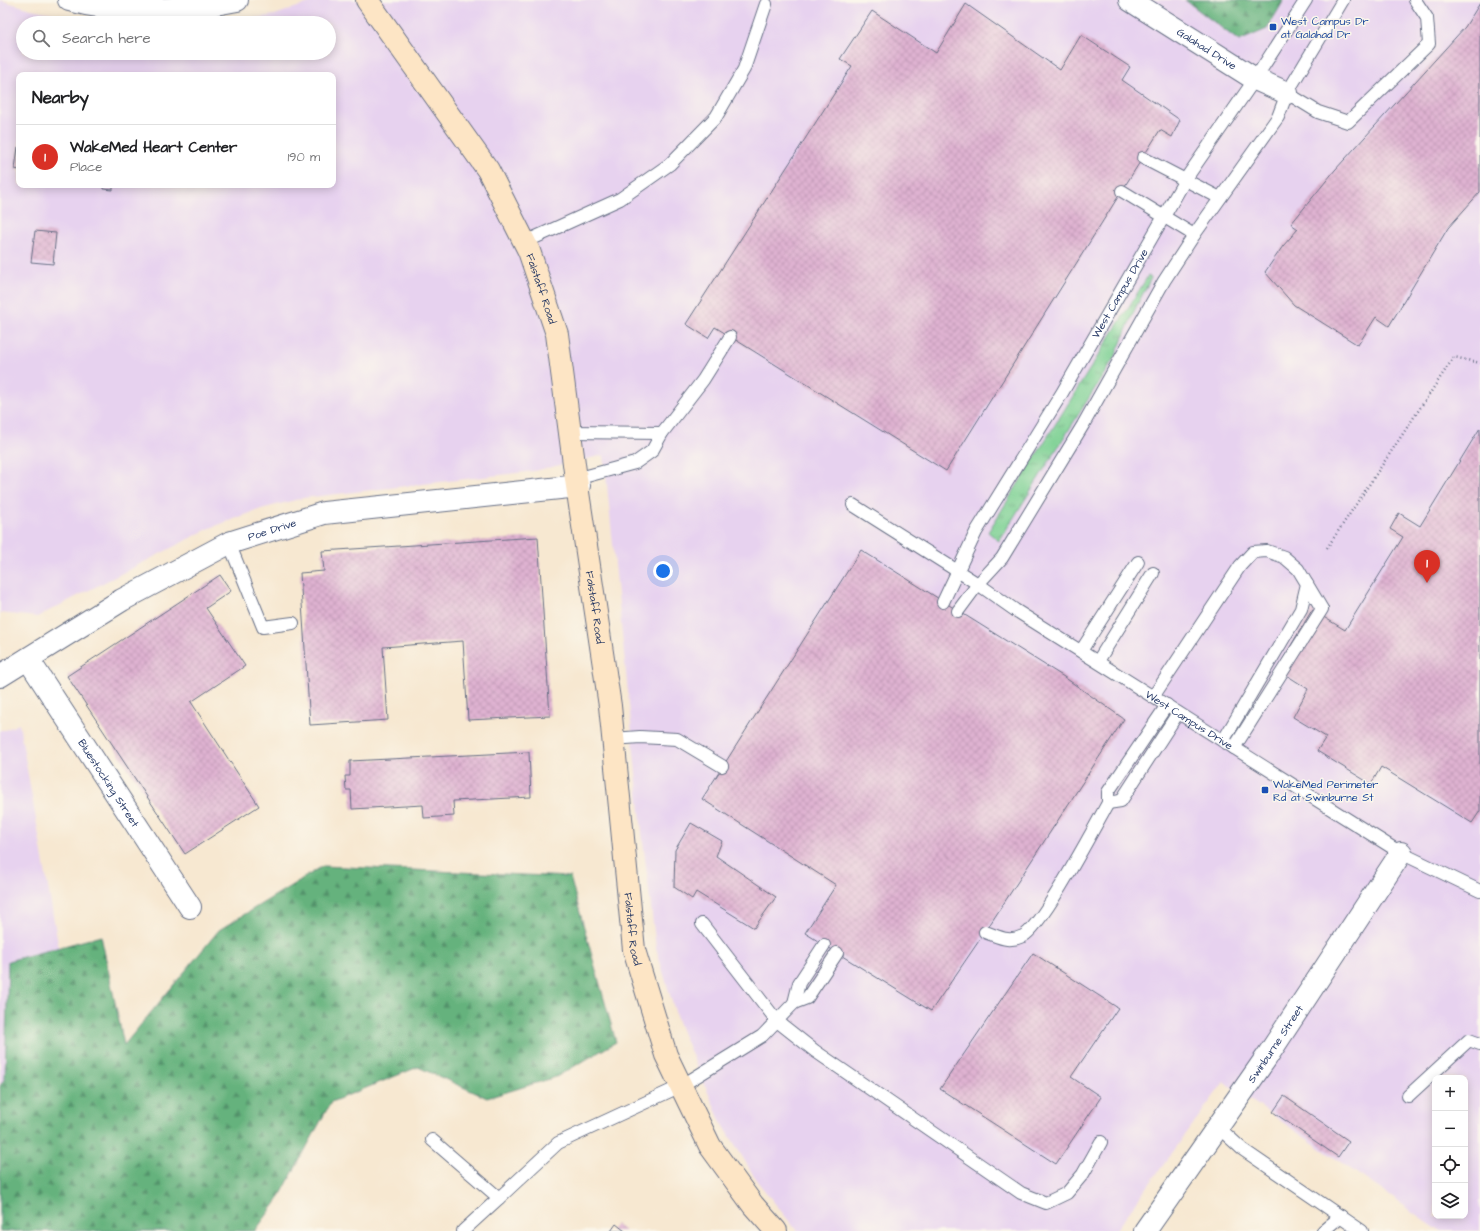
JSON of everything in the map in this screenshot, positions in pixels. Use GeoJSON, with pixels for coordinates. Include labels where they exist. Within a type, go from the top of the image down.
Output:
{"type":"FeatureCollection","features":[{"type":"Feature","properties":{"kind":"street"},"geometry":{"type":"LineString","coordinates":[[69,0],[109,7],[139,9],[208,6],[237,0]]}},
{"type":"Feature","properties":{"kind":"street","name":"Falstaff Road"},"geometry":{"type":"LineString","coordinates":[[367,0],[488,170],[525,242],[557,334],[613,739],[634,950],[666,1055],[710,1146],[753,1205],[776,1231]]}},
{"type":"Feature","properties":{"kind":"street","name":"Galahad Drive"},"geometry":{"type":"LineString","coordinates":[[1130,0],[1255,79],[1287,93]]}},
{"type":"Feature","properties":{"kind":"street","name":"Poe Drive"},"geometry":{"type":"LineString","coordinates":[[0,676],[122,600],[229,543],[324,513],[578,483]]}},
{"type":"Feature","properties":{"kind":"street","name":"Bluestocking Street"},"geometry":{"type":"LineString","coordinates":[[28,659],[190,907]]}},
{"type":"Feature","properties":{"kind":"street","name":"Swinburne Street"},"geometry":{"type":"LineString","coordinates":[[1145,1231],[1266,1058],[1401,853]]}},
{"type":"Feature","properties":{"kind":"lane","name":"West Campus Drive"},"geometry":{"type":"LineString","coordinates":[[1306,0],[1255,79],[1185,180],[1062,393],[976,532],[969,549],[956,571],[1401,853],[1480,891]]}},
{"type":"Feature","properties":{"kind":"lane"},"geometry":{"type":"LineString","coordinates":[[958,611],[978,584],[1002,558],[1083,425],[1164,281],[1194,235],[1278,117],[1287,93],[1343,0]]}},
{"type":"Feature","properties":{"kind":"lane"},"geometry":{"type":"LineString","coordinates":[[1287,93],[1318,112],[1348,122],[1429,44],[1427,18],[1414,0]]}},
{"type":"Feature","properties":{"kind":"lane"},"geometry":{"type":"LineString","coordinates":[[525,242],[620,199],[670,164],[716,117],[744,69],[766,4]]}},
{"type":"Feature","properties":{"kind":"lane"},"geometry":{"type":"LineString","coordinates":[[1143,158],[1220,198]]}},
{"type":"Feature","properties":{"kind":"lane"},"geometry":{"type":"LineString","coordinates":[[1122,191],[1194,235]]}},
{"type":"Feature","properties":{"kind":"lane"},"geometry":{"type":"LineString","coordinates":[[578,483],[634,463],[652,451],[662,433],[703,380],[730,336]]}},
{"type":"Feature","properties":{"kind":"lane"},"geometry":{"type":"LineString","coordinates":[[570,432],[662,433]]}},
{"type":"Feature","properties":{"kind":"lane"},"geometry":{"type":"LineString","coordinates":[[853,505],[956,571],[943,602]]}},
{"type":"Feature","properties":{"kind":"lane"},"geometry":{"type":"LineString","coordinates":[[229,543],[263,627],[293,623]]}},
{"type":"Feature","properties":{"kind":"lane"},"geometry":{"type":"LineString","coordinates":[[1153,697],[1240,566],[1253,552],[1267,551],[1284,557],[1298,569],[1322,609],[1234,748]]}},
{"type":"Feature","properties":{"kind":"lane"},"geometry":{"type":"LineString","coordinates":[[1081,651],[1138,562]]}},
{"type":"Feature","properties":{"kind":"lane"},"geometry":{"type":"LineString","coordinates":[[1098,661],[1153,573]]}},
{"type":"Feature","properties":{"kind":"lane"},"geometry":{"type":"LineString","coordinates":[[1223,741],[1301,609],[1307,584]]}},
{"type":"Feature","properties":{"kind":"lane"},"geometry":{"type":"LineString","coordinates":[[986,932],[1009,941],[1024,936],[1042,916],[1108,803],[1108,792],[1167,706]]}},
{"type":"Feature","properties":{"kind":"lane"},"geometry":{"type":"LineString","coordinates":[[1108,803],[1121,802],[1178,713]]}},
{"type":"Feature","properties":{"kind":"lane"},"geometry":{"type":"LineString","coordinates":[[613,739],[640,737],[677,739],[722,766]]}},
{"type":"Feature","properties":{"kind":"lane"},"geometry":{"type":"LineString","coordinates":[[702,924],[777,1021],[815,1051],[1021,1193],[1046,1203],[1066,1193],[1083,1174],[1101,1142]]}},
{"type":"Feature","properties":{"kind":"lane"},"geometry":{"type":"LineString","coordinates":[[794,1003],[798,983],[824,945]]}},
{"type":"Feature","properties":{"kind":"lane"},"geometry":{"type":"LineString","coordinates":[[463,1231],[558,1143],[681,1086],[762,1036],[794,1003],[807,998],[837,953]]}},
{"type":"Feature","properties":{"kind":"lane"},"geometry":{"type":"LineString","coordinates":[[1408,1096],[1469,1040],[1480,1044]]}},
{"type":"Feature","properties":{"kind":"lane"},"geometry":{"type":"LineString","coordinates":[[1218,1127],[1242,1149],[1362,1231]]}},
{"type":"Feature","properties":{"kind":"lane"},"geometry":{"type":"LineString","coordinates":[[432,1140],[499,1198]]}},
{"type":"Feature","properties":{"kind":"lane"},"geometry":{"type":"LineString","coordinates":[[1323,1231],[1340,1216]]}},
{"type":"Feature","properties":{"kind":"path"},"geometry":{"type":"LineString","coordinates":[[1327,548],[1403,431],[1454,357],[1480,363]]}},
{"type":"Feature","properties":{"kind":"shaded area"},"geometry":{"type":"Polygon","coordinates":[[[0,0],[31,9],[66,16],[16,16],[16,60],[336,60],[336,16],[268,16],[275,15],[317,0],[1480,0],[1480,1231],[1441,1231],[1224,1082],[1115,1231],[797,1231],[757,1181],[719,1118],[679,1025],[656,948],[643,842],[604,455],[534,471],[303,498],[261,509],[210,528],[37,617],[0,613],[0,0]]]}},
{"type":"Feature","properties":{"kind":"shaded area"},"geometry":{"type":"Polygon","coordinates":[[[19,724],[81,1073],[0,1111],[0,730],[5,730],[19,724]]]}},
{"type":"Feature","properties":{"kind":"green space"},"geometry":{"type":"Polygon","coordinates":[[[1185,0],[1284,0],[1267,29],[1239,41],[1185,0]]]}},
{"type":"Feature","properties":{"kind":"green space"},"geometry":{"type":"Polygon","coordinates":[[[1148,276],[1151,278],[1134,311],[1116,355],[999,541],[988,532],[1148,276]]]}},
{"type":"Feature","properties":{"kind":"green space"},"geometry":{"type":"Polygon","coordinates":[[[323,866],[570,877],[616,1042],[556,1077],[487,1098],[418,1067],[331,1102],[278,1200],[255,1231],[0,1231],[0,1086],[5,1078],[8,961],[101,936],[124,1045],[219,930],[323,866]]]}},
{"type":"Feature","properties":{"kind":"building"},"geometry":{"type":"Polygon","coordinates":[[[1480,3],[1480,192],[1448,228],[1389,326],[1376,317],[1358,345],[1294,305],[1265,272],[1283,246],[1298,229],[1291,224],[1335,170],[1465,27],[1480,3]]]}},
{"type":"Feature","properties":{"kind":"building"},"geometry":{"type":"Polygon","coordinates":[[[966,4],[1060,70],[1081,35],[1130,67],[1122,80],[1180,120],[1172,137],[1160,130],[946,471],[715,327],[708,338],[686,324],[852,66],[840,59],[872,11],[936,53],[966,4]]]}},
{"type":"Feature","properties":{"kind":"building"},"geometry":{"type":"Polygon","coordinates":[[[113,188],[113,190],[103,189],[113,188]]]}},
{"type":"Feature","properties":{"kind":"building"},"geometry":{"type":"Polygon","coordinates":[[[35,231],[56,233],[53,264],[31,262],[35,231]]]}},
{"type":"Feature","properties":{"kind":"building"},"geometry":{"type":"Polygon","coordinates":[[[1480,428],[1480,811],[1472,823],[1381,767],[1371,784],[1317,751],[1326,737],[1293,717],[1308,689],[1277,669],[1312,610],[1345,630],[1403,537],[1390,529],[1399,513],[1420,526],[1480,428]]]}},
{"type":"Feature","properties":{"kind":"building"},"geometry":{"type":"Polygon","coordinates":[[[538,537],[550,716],[468,720],[463,641],[383,647],[388,720],[310,725],[300,573],[324,571],[322,551],[538,537]]]}},
{"type":"Feature","properties":{"kind":"building"},"geometry":{"type":"Polygon","coordinates":[[[861,550],[1064,677],[1124,719],[985,932],[931,1011],[805,933],[836,885],[702,799],[861,550]]]}},
{"type":"Feature","properties":{"kind":"building"},"geometry":{"type":"Polygon","coordinates":[[[220,575],[231,591],[206,608],[245,666],[191,702],[259,806],[185,854],[67,676],[220,575]]]}},
{"type":"Feature","properties":{"kind":"building"},"geometry":{"type":"Polygon","coordinates":[[[529,752],[531,797],[453,801],[454,816],[424,818],[423,805],[352,809],[351,790],[346,790],[345,776],[350,776],[350,761],[529,752]]]}},
{"type":"Feature","properties":{"kind":"building"},"geometry":{"type":"Polygon","coordinates":[[[691,823],[722,841],[716,856],[776,897],[754,928],[696,892],[692,899],[674,887],[675,850],[691,823]]]}},
{"type":"Feature","properties":{"kind":"building"},"geometry":{"type":"Polygon","coordinates":[[[1033,953],[1118,1008],[1071,1077],[1101,1097],[1056,1164],[940,1089],[1033,953]]]}},
{"type":"Feature","properties":{"kind":"building"},"geometry":{"type":"Polygon","coordinates":[[[1284,1096],[1349,1141],[1338,1157],[1273,1112],[1284,1096]]]}},
{"type":"Feature","properties":{"kind":"building"},"geometry":{"type":"Polygon","coordinates":[[[616,1224],[625,1231],[611,1231],[616,1224]]]}},
{"type":"Feature","properties":{"kind":"place","name":"West Campus Dr at Galahad Dr"},"geometry":{"type":"Point","coordinates":[1273,27]}},
{"type":"Feature","properties":{"kind":"place","name":"WakeMed Heart Center"},"geometry":{"type":"Point","coordinates":[1427,583]}},
{"type":"Feature","properties":{"kind":"place","name":"WakeMed Perimeter Rd at Swinburne St"},"geometry":{"type":"Point","coordinates":[1265,790]}}]}
